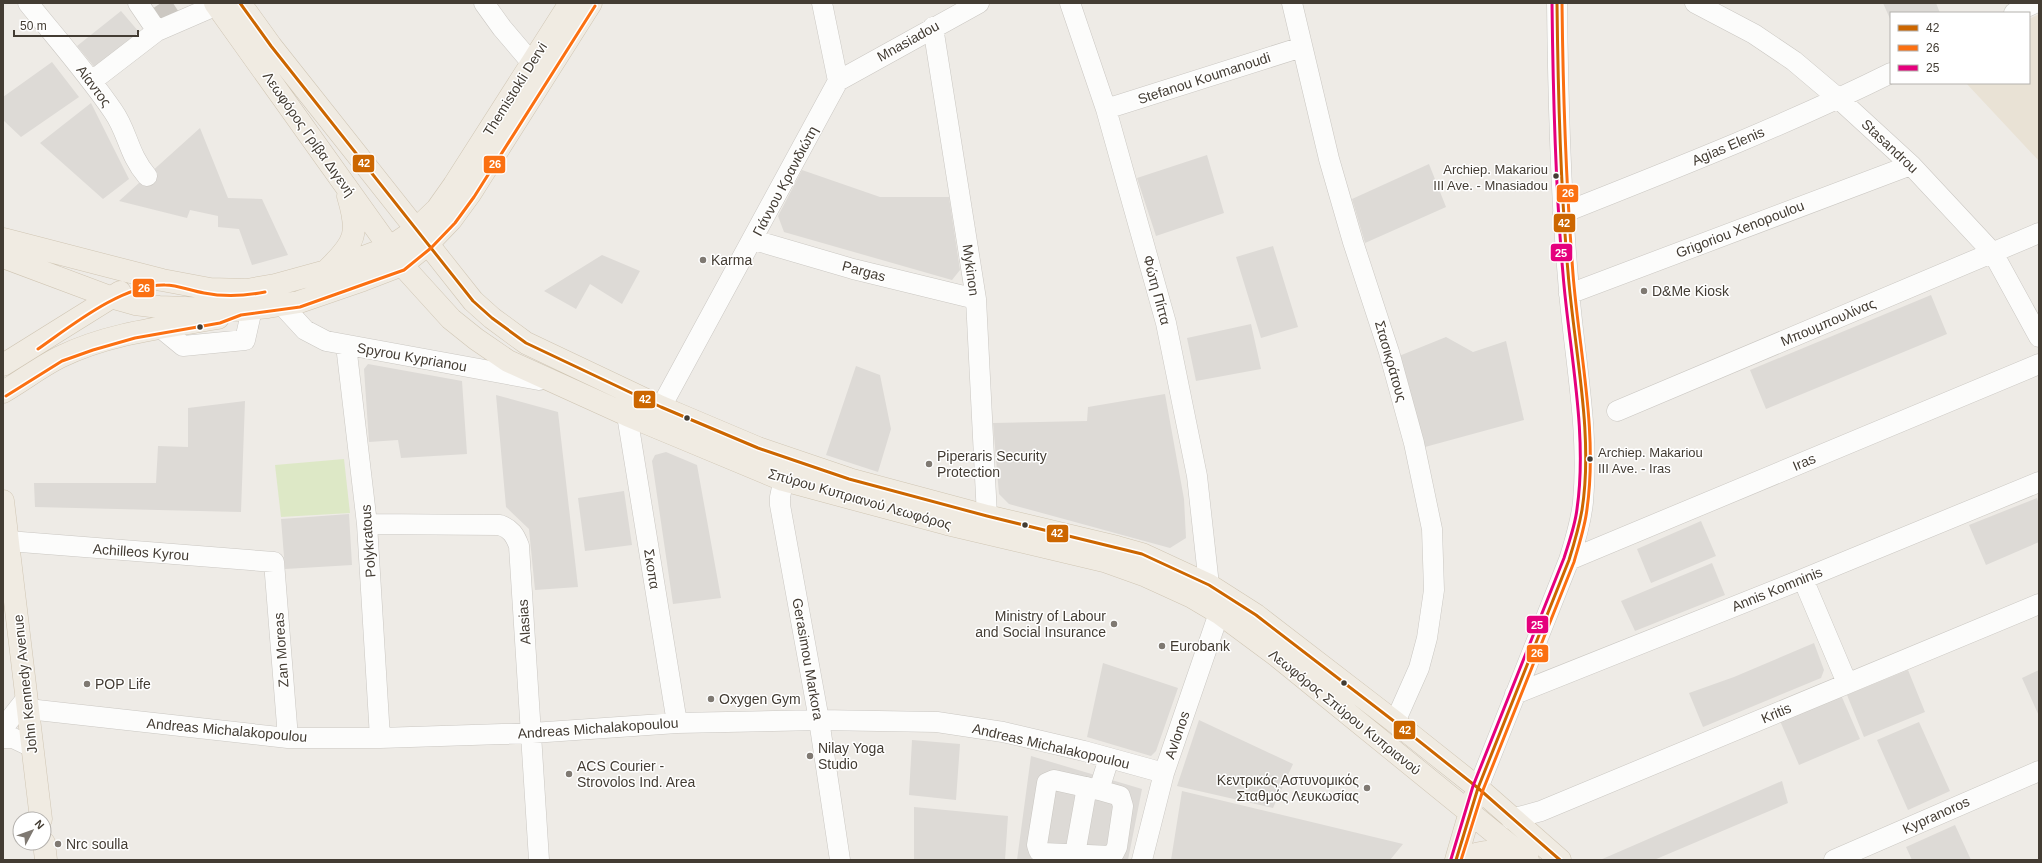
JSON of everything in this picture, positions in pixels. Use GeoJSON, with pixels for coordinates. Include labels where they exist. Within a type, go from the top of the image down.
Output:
{"type":"FeatureCollection","features":[{"type":"Feature","properties":{"kind":"main road","name":"Λεωφόρος Γρίβα Διγενή"},"geometry":{"type":"LineString","coordinates":[[240,3],[271,46],[421,237]]}},
{"type":"Feature","properties":{"kind":"main road","name":"Themistokli Dervi"},"geometry":{"type":"LineString","coordinates":[[538,70],[570,3]]}},
{"type":"Feature","properties":{"kind":"main road","name":"Themistokli Dervi"},"geometry":{"type":"LineString","coordinates":[[396,256],[421,237],[437,209],[538,70],[591,3]]}},
{"type":"Feature","properties":{"kind":"main road","name":"Λεωφόρος Γρίβα Διγενή"},"geometry":{"type":"LineString","coordinates":[[216,4],[396,256]]}},
{"type":"Feature","properties":{"kind":"main road"},"geometry":{"type":"LineString","coordinates":[[326,271],[345,251],[355,231],[355,218],[346,186]]}},
{"type":"Feature","properties":{"kind":"main road","name":"Σπύρου Κυπριανού Λεωφόρος"},"geometry":{"type":"LineString","coordinates":[[421,237],[473,301],[492,318],[526,343],[661,407],[758,448],[786,469],[849,479],[987,516],[1142,554],[1209,585],[1262,619],[1395,722],[1478,788],[1560,860]]}},
{"type":"Feature","properties":{"kind":"main road"},"geometry":{"type":"LineString","coordinates":[[3,239],[162,280],[210,289],[247,290],[275,286],[326,271],[396,256]]}},
{"type":"Feature","properties":{"kind":"main road","name":"Σπύρου Κυπριανού Λεωφόρος"},"geometry":{"type":"LineString","coordinates":[[396,256],[451,319],[476,339],[508,361],[626,415],[947,524],[1104,561],[1146,576],[1192,597],[1219,613]]}},
{"type":"Feature","properties":{"kind":"main road"},"geometry":{"type":"LineString","coordinates":[[4,393],[37,370],[76,350],[116,338],[161,328],[219,318],[246,310],[299,302],[327,293],[396,256]]}},
{"type":"Feature","properties":{"kind":"main road"},"geometry":{"type":"LineString","coordinates":[[3,257],[110,297],[159,307],[246,310]]}},
{"type":"Feature","properties":{"kind":"main road"},"geometry":{"type":"LineString","coordinates":[[3,365],[110,297],[134,287],[162,280]]}},
{"type":"Feature","properties":{"kind":"main road","name":"John Kennedy Avenue"},"geometry":{"type":"LineString","coordinates":[[3,501],[7,553],[40,811]]}},
{"type":"Feature","properties":{"kind":"main road","name":"Λεωφόρος Σπύρου Κυπριανού"},"geometry":{"type":"LineString","coordinates":[[1219,613],[1277,656],[1429,781],[1470,811],[1528,860]]}},
{"type":"Feature","properties":{"kind":"main road"},"geometry":{"type":"LineString","coordinates":[[1456,860],[1478,788]]}},
{"type":"Feature","properties":{"kind":"main road"},"geometry":{"type":"LineString","coordinates":[[1464,860],[1481,853],[1497,852],[1508,853],[1525,860]]}},
{"type":"Feature","properties":{"kind":"street","name":"Αίαντος"},"geometry":{"type":"LineString","coordinates":[[28,3],[92,82],[114,113],[136,164],[147,176]]}},
{"type":"Feature","properties":{"kind":"street"},"geometry":{"type":"LineString","coordinates":[[138,3],[157,30]]}},
{"type":"Feature","properties":{"kind":"street"},"geometry":{"type":"LineString","coordinates":[[484,3],[502,28],[538,70]]}},
{"type":"Feature","properties":{"kind":"street"},"geometry":{"type":"LineString","coordinates":[[822,3],[838,81]]}},
{"type":"Feature","properties":{"kind":"street","name":"Mnasiadou"},"geometry":{"type":"LineString","coordinates":[[838,81],[933,27],[979,3]]}},
{"type":"Feature","properties":{"kind":"street","name":"Φώτη Πίττα"},"geometry":{"type":"LineString","coordinates":[[1070,3],[1106,110],[1166,323],[1197,476],[1209,585]]}},
{"type":"Feature","properties":{"kind":"street","name":"Στασικράτους"},"geometry":{"type":"LineString","coordinates":[[1292,3],[1329,159],[1353,242],[1390,352],[1414,443],[1432,529],[1434,590],[1427,638],[1419,668],[1395,722]]}},
{"type":"Feature","properties":{"kind":"street"},"geometry":{"type":"LineString","coordinates":[[1478,788],[1515,694],[1574,558],[1580,519],[1584,474],[1582,415],[1569,294],[1563,213],[1558,121],[1557,3]]}},
{"type":"Feature","properties":{"kind":"street","name":"Stasandrou"},"geometry":{"type":"LineString","coordinates":[[1695,3],[1759,38],[1794,61],[1839,99],[1911,165],[1993,253],[2039,336]]}},
{"type":"Feature","properties":{"kind":"street"},"geometry":{"type":"LineString","coordinates":[[2016,12],[2035,3]]}},
{"type":"Feature","properties":{"kind":"street"},"geometry":{"type":"LineString","coordinates":[[92,82],[157,30],[188,9],[216,4]]}},
{"type":"Feature","properties":{"kind":"street","name":"Mykinon"},"geometry":{"type":"LineString","coordinates":[[933,27],[976,299],[987,516]]}},
{"type":"Feature","properties":{"kind":"street","name":"Stefanou Koumanoudi"},"geometry":{"type":"LineString","coordinates":[[1106,110],[1302,47]]}},
{"type":"Feature","properties":{"kind":"street","name":"Agias Elenis"},"geometry":{"type":"LineString","coordinates":[[1563,213],[1669,171],[1839,99],[1890,74]]}},
{"type":"Feature","properties":{"kind":"street","name":"Γιάννου Κρανιδιώτη"},"geometry":{"type":"LineString","coordinates":[[661,407],[754,240],[838,81]]}},
{"type":"Feature","properties":{"kind":"street","name":"Grigoriou Xenopoulou"},"geometry":{"type":"LineString","coordinates":[[1569,294],[1911,165]]}},
{"type":"Feature","properties":{"kind":"street","name":"Μπουμπουλίνας"},"geometry":{"type":"LineString","coordinates":[[1617,411],[2039,233]]}},
{"type":"Feature","properties":{"kind":"street","name":"Pargas"},"geometry":{"type":"LineString","coordinates":[[754,240],[853,269],[976,299]]}},
{"type":"Feature","properties":{"kind":"street","name":"Spyrou Kyprianou"},"geometry":{"type":"LineString","coordinates":[[282,305],[300,325],[312,335],[326,340],[346,345],[555,383]]}},
{"type":"Feature","properties":{"kind":"street"},"geometry":{"type":"LineString","coordinates":[[161,328],[183,346],[245,340],[246,310]]}},
{"type":"Feature","properties":{"kind":"street","name":"Polykratous"},"geometry":{"type":"LineString","coordinates":[[346,345],[367,524],[380,738]]}},
{"type":"Feature","properties":{"kind":"street","name":"Iras"},"geometry":{"type":"LineString","coordinates":[[1574,558],[2039,364]]}},
{"type":"Feature","properties":{"kind":"street","name":"Σκοπα"},"geometry":{"type":"LineString","coordinates":[[626,415],[677,723]]}},
{"type":"Feature","properties":{"kind":"street","name":"Gerasimou Markora"},"geometry":{"type":"LineString","coordinates":[[786,469],[780,497],[780,505],[819,720],[840,860]]}},
{"type":"Feature","properties":{"kind":"street","name":"Annis Komninis"},"geometry":{"type":"LineString","coordinates":[[1515,694],[1804,579],[2039,482]]}},
{"type":"Feature","properties":{"kind":"street","name":"Alasias"},"geometry":{"type":"LineString","coordinates":[[367,524],[500,525],[510,530],[518,546],[532,733],[539,860]]}},
{"type":"Feature","properties":{"kind":"street","name":"Achilleos Kyrou"},"geometry":{"type":"LineString","coordinates":[[7,553],[274,562]]}},
{"type":"Feature","properties":{"kind":"street","name":"Zan Moreas"},"geometry":{"type":"LineString","coordinates":[[274,562],[288,738]]}},
{"type":"Feature","properties":{"kind":"street"},"geometry":{"type":"LineString","coordinates":[[1804,579],[1847,684]]}},
{"type":"Feature","properties":{"kind":"street","name":"Kritis"},"geometry":{"type":"LineString","coordinates":[[1512,819],[1548,808],[2039,604]]}},
{"type":"Feature","properties":{"kind":"street","name":"Avlonos"},"geometry":{"type":"LineString","coordinates":[[1142,860],[1164,773],[1219,613]]}},
{"type":"Feature","properties":{"kind":"street"},"geometry":{"type":"LineString","coordinates":[[3,728],[27,704]]}},
{"type":"Feature","properties":{"kind":"street","name":"Andreas Michalakopoulou"},"geometry":{"type":"LineString","coordinates":[[27,704],[288,738],[380,738],[532,733],[677,723],[819,720],[937,722],[1003,732],[1164,773]]}},
{"type":"Feature","properties":{"kind":"street"},"geometry":{"type":"LineString","coordinates":[[3,738],[13,738],[32,747]]}},
{"type":"Feature","properties":{"kind":"street"},"geometry":{"type":"LineString","coordinates":[[1075,854],[1093,789],[1109,758]]}},
{"type":"Feature","properties":{"kind":"street","name":"Kypranoros"},"geometry":{"type":"LineString","coordinates":[[1834,860],[2039,771]]}},
{"type":"Feature","properties":{"kind":"street"},"geometry":{"type":"LineString","coordinates":[[1054,780],[1093,789],[1120,796],[1122,801],[1123,806],[1117,847],[1114,853],[1110,856],[1043,853],[1039,851],[1037,845],[1047,783],[1054,780]]}},
{"type":"Feature","properties":{"kind":"shaded area"},"geometry":{"type":"Polygon","coordinates":[[[1883,3],[1936,3],[1940,12],[1890,12],[1890,19],[1883,3]]]}},
{"type":"Feature","properties":{"kind":"shaded area"},"geometry":{"type":"Polygon","coordinates":[[[121,11],[151,46],[106,81],[77,46],[121,11]]]}},
{"type":"Feature","properties":{"kind":"shaded area"},"geometry":{"type":"Polygon","coordinates":[[[2039,14],[2039,161],[1967,84],[2030,84],[2030,18],[2039,14]]]}},
{"type":"Feature","properties":{"kind":"shaded area"},"geometry":{"type":"Polygon","coordinates":[[[52,62],[79,97],[21,137],[3,120],[3,97],[52,62]]]}},
{"type":"Feature","properties":{"kind":"shaded area"},"geometry":{"type":"Polygon","coordinates":[[[91,103],[129,179],[103,199],[40,143],[91,103]]]}},
{"type":"Feature","properties":{"kind":"shaded area"},"geometry":{"type":"Polygon","coordinates":[[[200,128],[228,198],[262,199],[288,255],[252,265],[239,229],[218,227],[218,216],[190,210],[187,218],[119,201],[200,128]]]}},
{"type":"Feature","properties":{"kind":"shaded area"},"geometry":{"type":"Polygon","coordinates":[[[1207,155],[1224,213],[1156,236],[1137,178],[1207,155]]]}},
{"type":"Feature","properties":{"kind":"shaded area"},"geometry":{"type":"Polygon","coordinates":[[[1429,164],[1446,207],[1365,243],[1352,199],[1429,164]]]}},
{"type":"Feature","properties":{"kind":"shaded area"},"geometry":{"type":"Polygon","coordinates":[[[802,170],[880,197],[949,197],[960,270],[952,280],[784,232],[778,216],[802,170]]]}},
{"type":"Feature","properties":{"kind":"shaded area"},"geometry":{"type":"Polygon","coordinates":[[[1273,246],[1298,327],[1261,338],[1236,257],[1273,246]]]}},
{"type":"Feature","properties":{"kind":"shaded area"},"geometry":{"type":"Polygon","coordinates":[[[602,255],[640,271],[622,304],[590,284],[576,309],[544,291],[602,255]]]}},
{"type":"Feature","properties":{"kind":"shaded area"},"geometry":{"type":"Polygon","coordinates":[[[1931,295],[1947,334],[1766,409],[1750,370],[1931,295]]]}},
{"type":"Feature","properties":{"kind":"shaded area"},"geometry":{"type":"Polygon","coordinates":[[[1251,324],[1261,369],[1196,381],[1187,338],[1251,324]]]}},
{"type":"Feature","properties":{"kind":"shaded area"},"geometry":{"type":"Polygon","coordinates":[[[1446,337],[1473,352],[1506,341],[1524,420],[1425,447],[1399,356],[1446,337]]]}},
{"type":"Feature","properties":{"kind":"shaded area"},"geometry":{"type":"Polygon","coordinates":[[[368,364],[462,381],[467,454],[401,458],[398,440],[369,442],[364,369],[368,364]]]}},
{"type":"Feature","properties":{"kind":"shaded area"},"geometry":{"type":"Polygon","coordinates":[[[856,366],[880,375],[891,429],[878,472],[826,455],[856,366]]]}},
{"type":"Feature","properties":{"kind":"shaded area"},"geometry":{"type":"Polygon","coordinates":[[[1165,394],[1184,499],[1186,538],[1170,548],[1009,504],[999,494],[993,423],[1087,421],[1088,407],[1165,394]]]}},
{"type":"Feature","properties":{"kind":"shaded area"},"geometry":{"type":"Polygon","coordinates":[[[496,395],[558,412],[578,587],[535,590],[529,529],[506,507],[496,395]]]}},
{"type":"Feature","properties":{"kind":"shaded area"},"geometry":{"type":"Polygon","coordinates":[[[245,401],[241,512],[35,507],[34,483],[156,483],[158,446],[188,447],[188,408],[245,401]]]}},
{"type":"Feature","properties":{"kind":"shaded area"},"geometry":{"type":"Polygon","coordinates":[[[666,452],[697,465],[721,598],[673,604],[652,461],[655,455],[666,452]]]}},
{"type":"Feature","properties":{"kind":"shaded area"},"geometry":{"type":"Polygon","coordinates":[[[624,491],[632,545],[585,551],[578,498],[624,491]]]}},
{"type":"Feature","properties":{"kind":"shaded area"},"geometry":{"type":"Polygon","coordinates":[[[2037,498],[2039,505],[2039,542],[1986,565],[1969,525],[2037,498]]]}},
{"type":"Feature","properties":{"kind":"shaded area"},"geometry":{"type":"Polygon","coordinates":[[[349,514],[352,565],[285,569],[281,519],[349,514]]]}},
{"type":"Feature","properties":{"kind":"shaded area"},"geometry":{"type":"Polygon","coordinates":[[[1701,521],[1716,556],[1651,583],[1637,549],[1701,521]]]}},
{"type":"Feature","properties":{"kind":"shaded area"},"geometry":{"type":"Polygon","coordinates":[[[1712,563],[1725,595],[1635,631],[1621,601],[1712,563]]]}},
{"type":"Feature","properties":{"kind":"shaded area"},"geometry":{"type":"Polygon","coordinates":[[[1814,643],[1824,670],[1821,678],[1703,727],[1689,693],[1734,677],[1814,643]]]}},
{"type":"Feature","properties":{"kind":"shaded area"},"geometry":{"type":"Polygon","coordinates":[[[1103,663],[1178,688],[1156,751],[1151,756],[1087,737],[1103,663]]]}},
{"type":"Feature","properties":{"kind":"shaded area"},"geometry":{"type":"Polygon","coordinates":[[[1908,670],[1925,712],[1864,737],[1847,695],[1908,670]]]}},
{"type":"Feature","properties":{"kind":"shaded area"},"geometry":{"type":"Polygon","coordinates":[[[2039,670],[2039,716],[2022,678],[2039,670]]]}},
{"type":"Feature","properties":{"kind":"shaded area"},"geometry":{"type":"Polygon","coordinates":[[[1841,695],[1860,739],[1799,765],[1780,721],[1841,695]]]}},
{"type":"Feature","properties":{"kind":"shaded area"},"geometry":{"type":"Polygon","coordinates":[[[1199,720],[1293,764],[1273,808],[1177,786],[1199,720]]]}},
{"type":"Feature","properties":{"kind":"shaded area"},"geometry":{"type":"Polygon","coordinates":[[[1919,722],[1950,791],[1908,810],[1877,740],[1919,722]]]}},
{"type":"Feature","properties":{"kind":"shaded area"},"geometry":{"type":"Polygon","coordinates":[[[912,740],[960,744],[956,800],[909,795],[912,740]]]}},
{"type":"Feature","properties":{"kind":"shaded area"},"geometry":{"type":"Polygon","coordinates":[[[1031,756],[1142,789],[1128,860],[1017,860],[1031,756]]]}},
{"type":"Feature","properties":{"kind":"shaded area"},"geometry":{"type":"Polygon","coordinates":[[[1782,781],[1788,803],[1654,860],[1600,860],[1782,781]]]}},
{"type":"Feature","properties":{"kind":"shaded area"},"geometry":{"type":"Polygon","coordinates":[[[1182,791],[1403,844],[1390,860],[1171,860],[1182,791]]]}},
{"type":"Feature","properties":{"kind":"shaded area"},"geometry":{"type":"Polygon","coordinates":[[[914,807],[1008,816],[1005,860],[914,860],[914,807]]]}},
{"type":"Feature","properties":{"kind":"shaded area"},"geometry":{"type":"Polygon","coordinates":[[[1955,825],[1971,860],[1912,860],[1906,847],[1955,825]]]}},
{"type":"Feature","properties":{"kind":"green space"},"geometry":{"type":"Polygon","coordinates":[[[344,459],[350,513],[281,517],[275,465],[344,459]]]}},
{"type":"Feature","properties":{"kind":"tunnel"},"geometry":{"type":"LineString","coordinates":[[161,3],[174,23]]}},
{"type":"Feature","properties":{"kind":"transit line","name":"42"},"geometry":{"type":"LineString","coordinates":[[240,3],[271,46],[473,301],[492,318],[526,343],[661,407],[758,448],[849,479],[987,516],[1142,554],[1209,585],[1256,615],[1395,722],[1478,788],[1560,860]]}},
{"type":"Feature","properties":{"kind":"transit line","name":"25"},"geometry":{"type":"LineString","coordinates":[[1451,859],[1473,786],[1564,558],[1577,509],[1580,480],[1579,421],[1560,240],[1556,173],[1552,3]]}},
{"type":"Feature","properties":{"kind":"transit line","name":"42"},"geometry":{"type":"LineString","coordinates":[[1456,860],[1478,788],[1569,560],[1582,510],[1586,452],[1582,391],[1565,239],[1561,172],[1557,3]]}},
{"type":"Feature","properties":{"kind":"transit line","name":"26"},"geometry":{"type":"LineString","coordinates":[[1461,860],[1483,790],[1574,562],[1587,509],[1590,480],[1589,421],[1573,274],[1568,206],[1562,3]]}},
{"type":"Feature","properties":{"kind":"transit line","name":"26"},"geometry":{"type":"LineString","coordinates":[[6,396],[62,361],[93,350],[135,338],[220,323],[241,315],[300,307],[404,270],[431,248],[455,223],[474,197],[595,6]]}},
{"type":"Feature","properties":{"kind":"transit line","name":"26"},"geometry":{"type":"LineString","coordinates":[[38,349],[98,308],[132,291],[149,287],[170,285],[212,294],[242,295],[265,292]]}},
{"type":"Feature","properties":{"kind":"place","name":"Archiep. Makariou III Ave. - Mnasiadou"},"geometry":{"type":"Point","coordinates":[1556,176]}},
{"type":"Feature","properties":{"kind":"place","name":"Karma"},"geometry":{"type":"Point","coordinates":[703,260]}},
{"type":"Feature","properties":{"kind":"place","name":"D&Me Kiosk"},"geometry":{"type":"Point","coordinates":[1644,291]}},
{"type":"Feature","properties":{"kind":"place","name":"Archiep. Makariou III Ave. - Iras"},"geometry":{"type":"Point","coordinates":[1590,459]}},
{"type":"Feature","properties":{"kind":"place","name":"Piperaris Security Protection"},"geometry":{"type":"Point","coordinates":[929,464]}},
{"type":"Feature","properties":{"kind":"place","name":"Ministry of Labour and Social Insurance"},"geometry":{"type":"Point","coordinates":[1114,624]}},
{"type":"Feature","properties":{"kind":"place","name":"Eurobank"},"geometry":{"type":"Point","coordinates":[1162,646]}},
{"type":"Feature","properties":{"kind":"place","name":"POP Life"},"geometry":{"type":"Point","coordinates":[87,684]}},
{"type":"Feature","properties":{"kind":"place","name":"Oxygen Gym"},"geometry":{"type":"Point","coordinates":[711,699]}},
{"type":"Feature","properties":{"kind":"place","name":"Nilay Yoga Studio"},"geometry":{"type":"Point","coordinates":[810,756]}},
{"type":"Feature","properties":{"kind":"place","name":"ACS Courier - Strovolos Ind. Area"},"geometry":{"type":"Point","coordinates":[569,774]}},
{"type":"Feature","properties":{"kind":"place","name":"Κεντρικός Αστυνομικός Σταθμός Λευκωσίας"},"geometry":{"type":"Point","coordinates":[1367,788]}},
{"type":"Feature","properties":{"kind":"place","name":"Nrc soulla"},"geometry":{"type":"Point","coordinates":[58,844]}}]}
